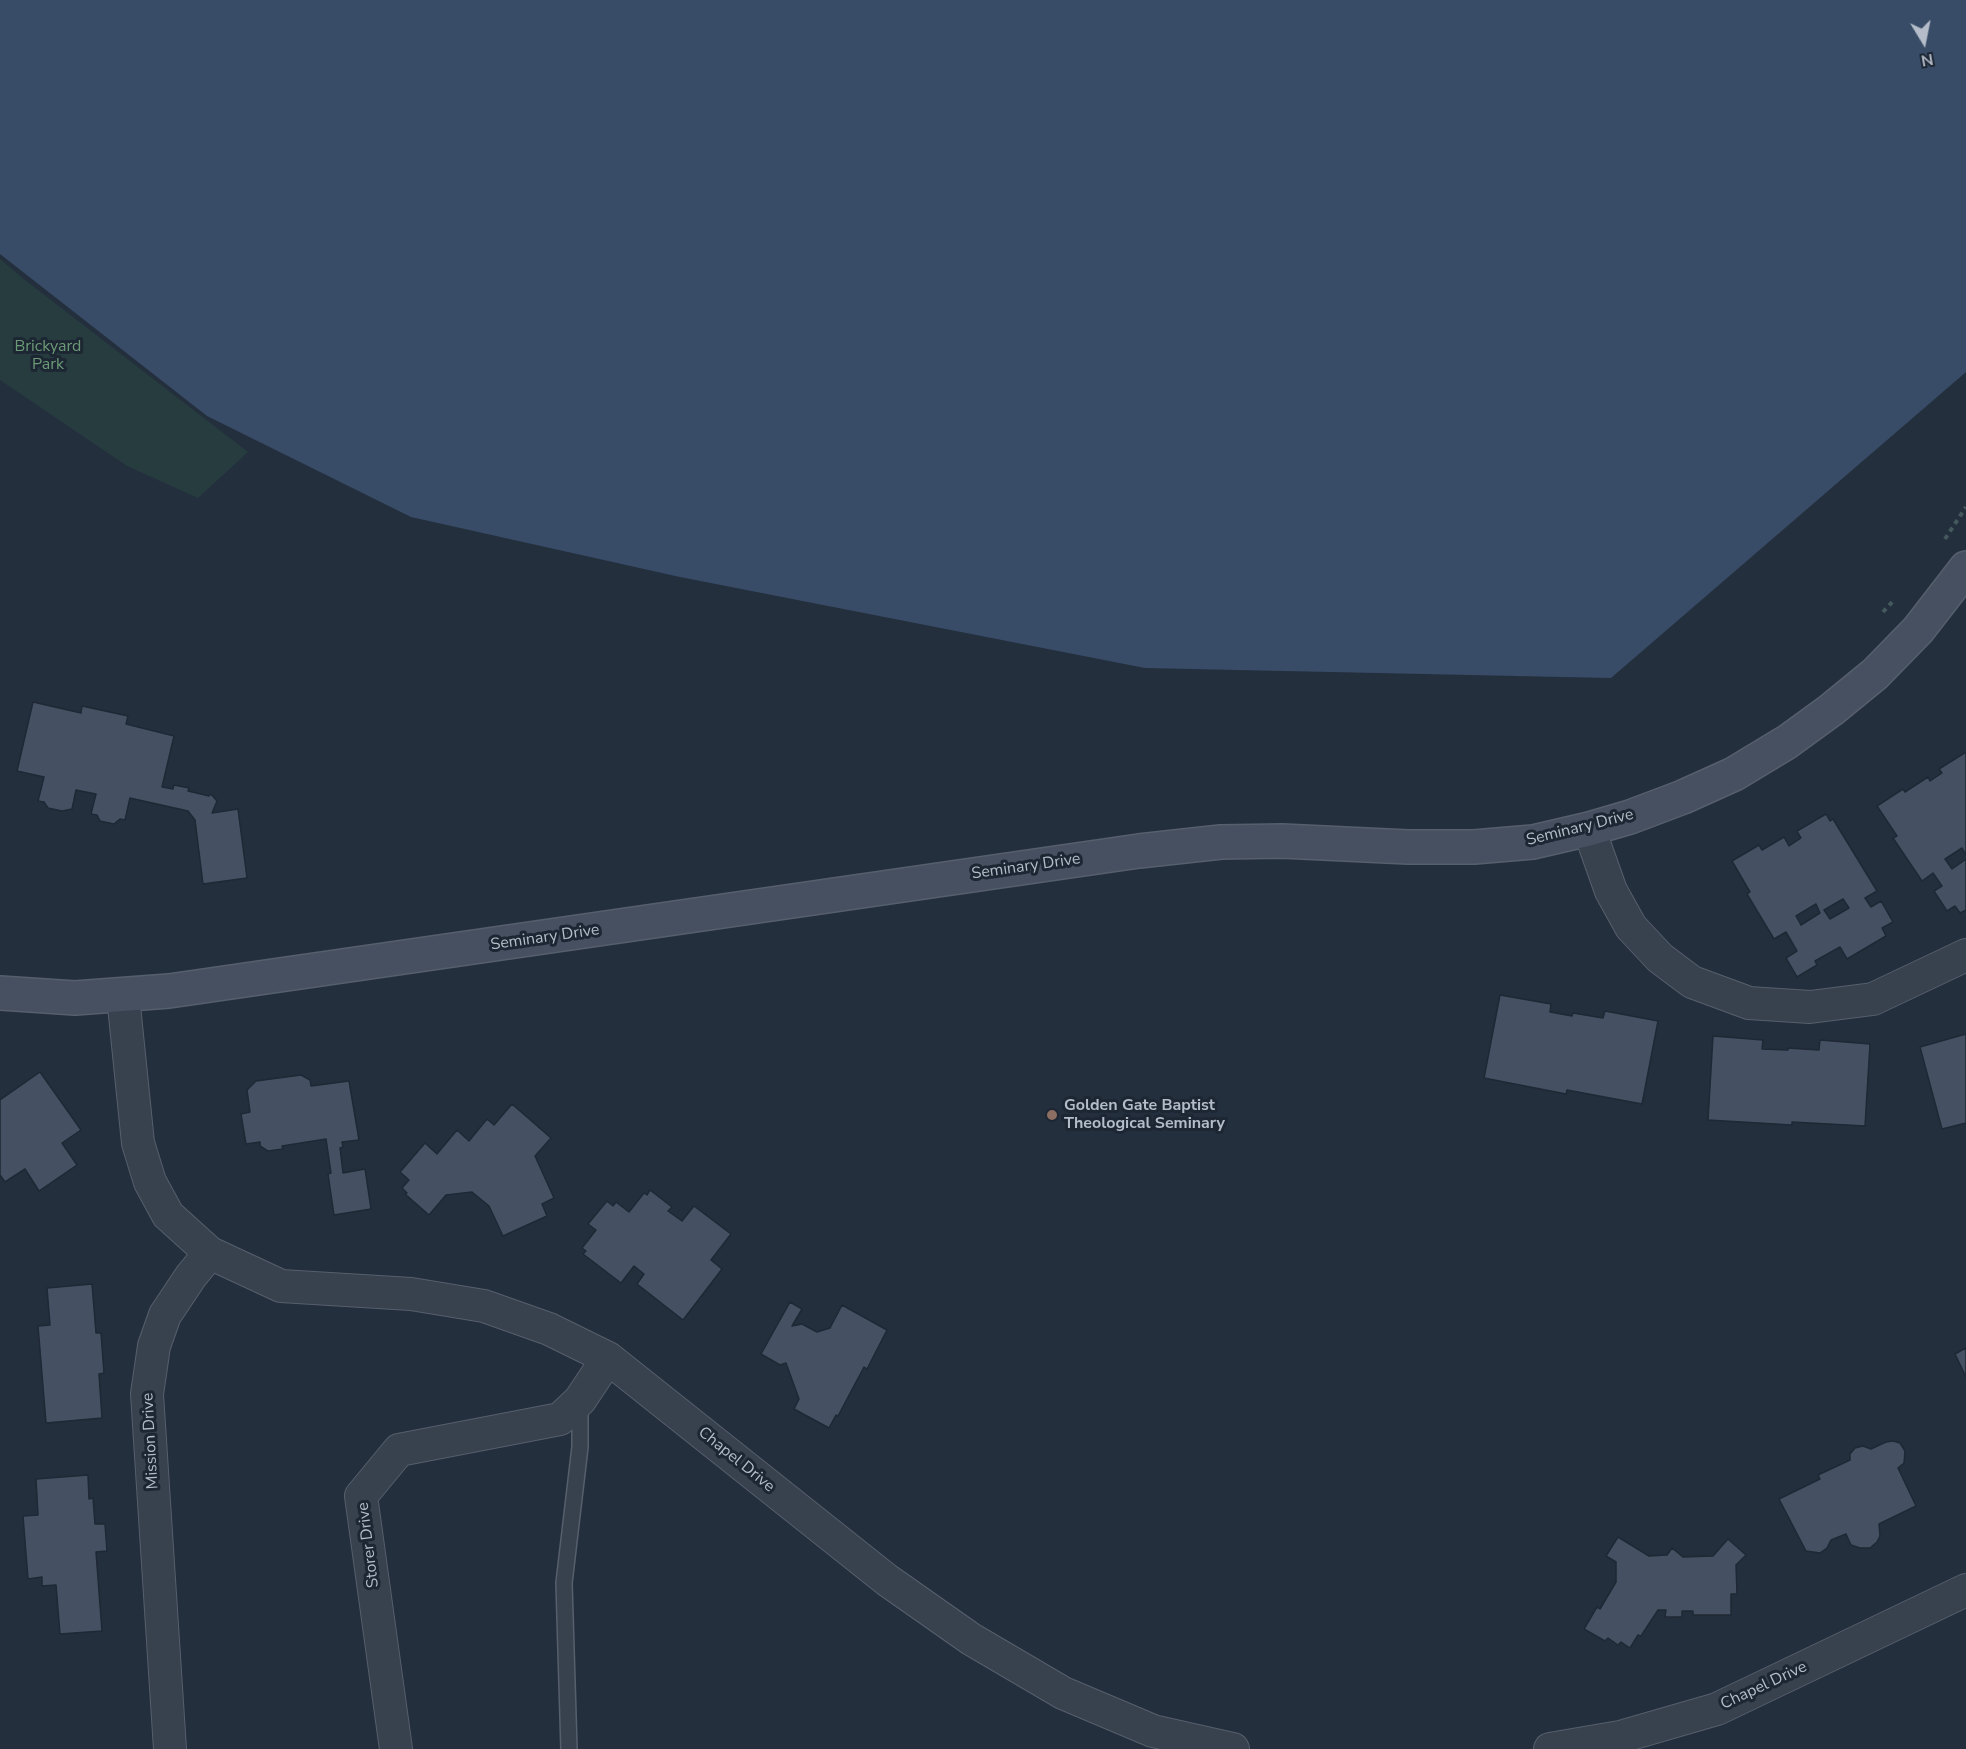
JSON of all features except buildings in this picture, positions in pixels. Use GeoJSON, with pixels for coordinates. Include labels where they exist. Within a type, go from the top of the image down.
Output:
{"type":"FeatureCollection","features":[{"type":"Feature","properties":{"kind":"street","name":"Seminary Drive"},"geometry":{"type":"LineString","coordinates":[[0,993],[75,998],[123,996],[243,982],[1139,851],[1221,842],[1282,841],[1408,847],[1474,847],[1533,842],[1630,817],[1683,797],[1734,774],[1787,742],[1875,674],[1918,630],[1966,568]]}},
{"type":"Feature","properties":{"kind":"street"},"geometry":{"type":"LineString","coordinates":[[1589,829],[1611,891],[1631,927],[1660,958],[1692,982],[1749,1003],[1810,1006],[1874,999],[1966,955]]}},
{"type":"Feature","properties":{"kind":"street"},"geometry":{"type":"LineString","coordinates":[[123,996],[138,1143],[150,1182],[168,1215],[210,1253]]}},
{"type":"Feature","properties":{"kind":"street","name":"Chapel Drive"},"geometry":{"type":"LineString","coordinates":[[210,1253],[281,1286],[411,1294],[484,1306],[549,1329],[608,1358],[887,1580],[971,1639],[1063,1693],[1153,1731],[1233,1749]]}},
{"type":"Feature","properties":{"kind":"street","name":"Mission Drive"},"geometry":{"type":"LineString","coordinates":[[170,1749],[147,1394],[154,1346],[165,1315],[191,1276],[210,1253]]}},
{"type":"Feature","properties":{"kind":"street","name":"Storer Drive"},"geometry":{"type":"LineString","coordinates":[[396,1749],[361,1496],[399,1450],[560,1419],[580,1400],[608,1358]]}},
{"type":"Feature","properties":{"kind":"street","name":"Chapel Drive"},"geometry":{"type":"LineString","coordinates":[[1550,1749],[1620,1737],[1718,1708],[1966,1590]]}},
{"type":"Feature","properties":{"kind":"lane"},"geometry":{"type":"LineString","coordinates":[[569,1749],[564,1583],[580,1447],[580,1400]]}},
{"type":"Feature","properties":{"kind":"path"},"geometry":{"type":"LineString","coordinates":[[1940,548],[1966,507]]}},
{"type":"Feature","properties":{"kind":"path"},"geometry":{"type":"LineString","coordinates":[[1876,619],[1900,592]]}},
{"type":"Feature","properties":{"kind":"green space","name":"Brickyard Park"},"geometry":{"type":"Polygon","coordinates":[[[0,259],[248,452],[198,498],[127,466],[0,380],[0,259]]]}},
{"type":"Feature","properties":{"kind":"water"},"geometry":{"type":"Polygon","coordinates":[[[0,0],[1966,0],[1966,372],[1611,678],[1145,668],[680,577],[411,517],[207,416],[0,254],[0,0]]]}},
{"type":"Feature","properties":{"kind":"place","name":"Golden Gate Baptist Theological Seminary"},"geometry":{"type":"Point","coordinates":[1052,1115]}}]}
